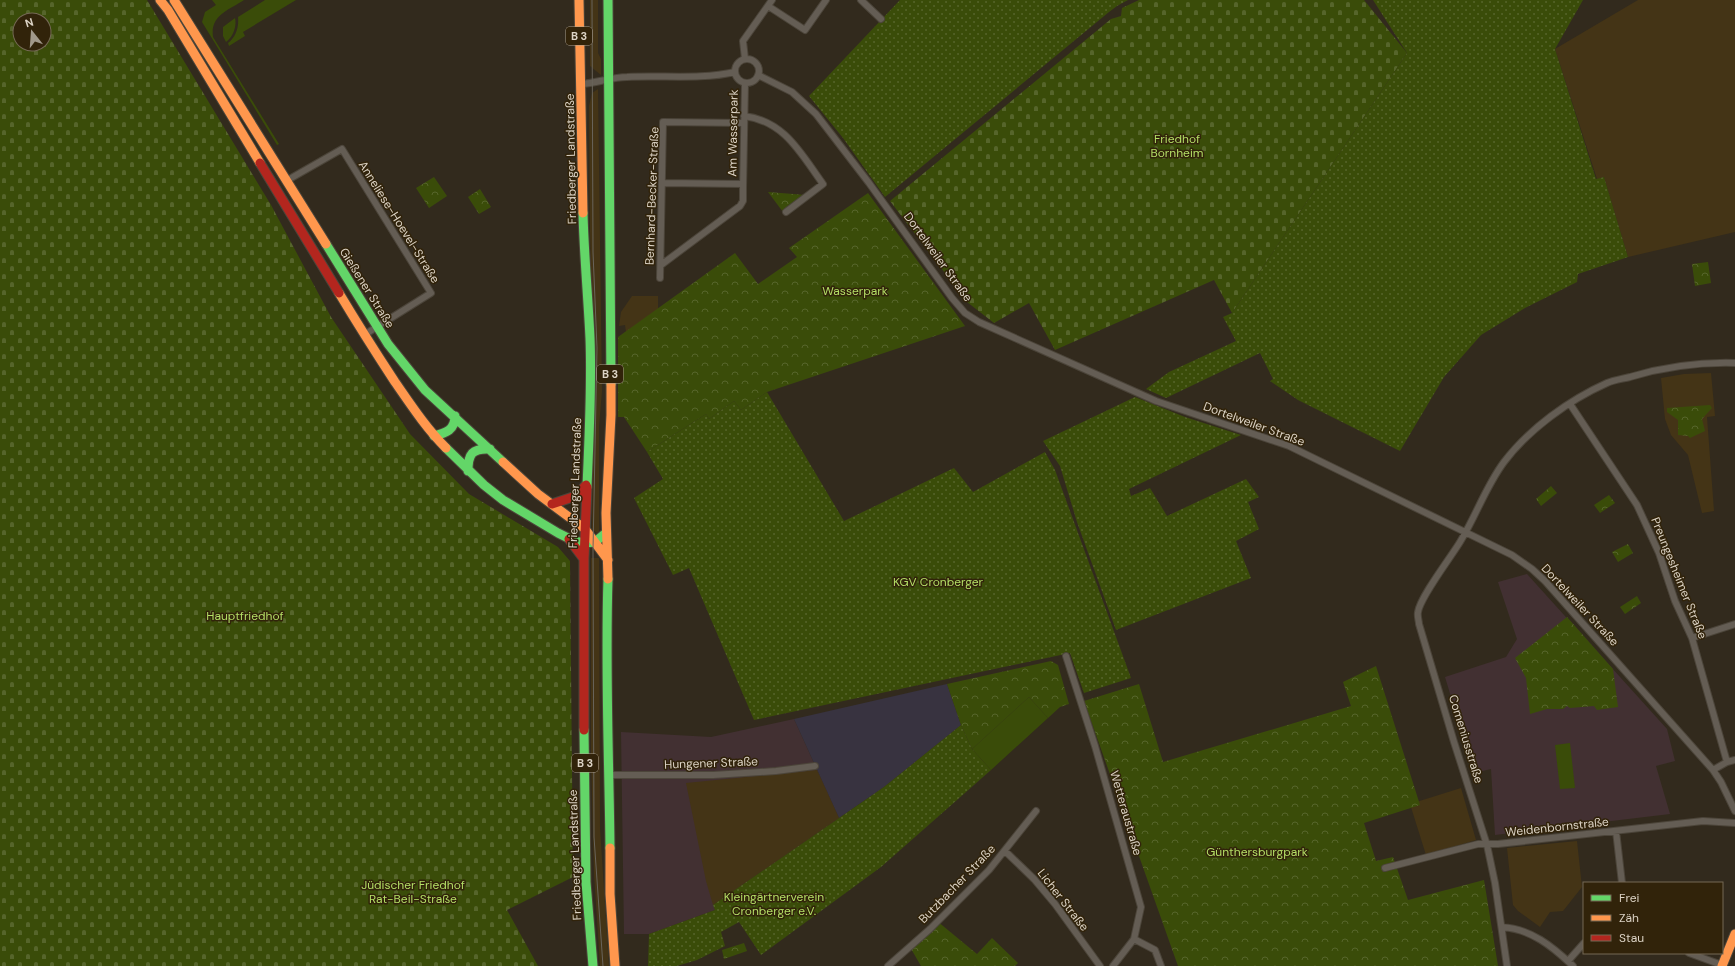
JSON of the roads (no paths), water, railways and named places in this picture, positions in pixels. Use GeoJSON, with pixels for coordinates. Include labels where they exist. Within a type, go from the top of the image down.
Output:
{"type":"FeatureCollection","features":[{"type":"Feature","properties":{"kind":"main road"},"geometry":{"type":"LineString","coordinates":[[160,0],[168,10],[364,334],[417,414],[434,436],[468,471],[503,500],[568,538],[585,544],[595,542],[606,533]]}},
{"type":"Feature","properties":{"kind":"main road","name":"Gießener Straße"},"geometry":{"type":"LineString","coordinates":[[174,0],[376,327],[388,344],[424,390],[455,416],[538,494],[585,529],[608,560]]}},
{"type":"Feature","properties":{"kind":"main road","name":"Friedberger Landstraße"},"geometry":{"type":"LineString","coordinates":[[579,0],[584,258],[590,338],[590,402],[584,559],[586,882],[593,966]]}},
{"type":"Feature","properties":{"kind":"main road","name":"B 3"},"geometry":{"type":"LineString","coordinates":[[608,0],[611,415],[606,533],[608,560],[606,640],[608,684],[610,894],[616,966]]}},
{"type":"Feature","properties":{"kind":"main road"},"geometry":{"type":"LineString","coordinates":[[434,436],[448,432],[455,422],[455,416]]}},
{"type":"Feature","properties":{"kind":"main road"},"geometry":{"type":"LineString","coordinates":[[468,471],[468,461],[470,455],[475,450],[480,448],[490,449]]}},
{"type":"Feature","properties":{"kind":"main road"},"geometry":{"type":"LineString","coordinates":[[552,504],[573,498],[583,491],[586,485]]}},
{"type":"Feature","properties":{"kind":"main road"},"geometry":{"type":"LineString","coordinates":[[568,538],[584,559]]}},
{"type":"Feature","properties":{"kind":"main road"},"geometry":{"type":"LineString","coordinates":[[1722,965],[1735,934]]}},
{"type":"Feature","properties":{"kind":"street"},"geometry":{"type":"LineString","coordinates":[[745,59],[743,41],[770,3],[805,30],[826,0]]}},
{"type":"Feature","properties":{"kind":"street"},"geometry":{"type":"LineString","coordinates":[[861,0],[881,19]]}},
{"type":"Feature","properties":{"kind":"street"},"geometry":{"type":"LineString","coordinates":[[745,59],[752,60],[756,63],[759,69],[755,80],[745,83],[737,78],[735,67],[740,61],[745,59]]}},
{"type":"Feature","properties":{"kind":"street"},"geometry":{"type":"LineString","coordinates":[[581,84],[609,80],[618,77],[693,76],[735,72]]}},
{"type":"Feature","properties":{"kind":"street","name":"Dortelweiler Straße"},"geometry":{"type":"LineString","coordinates":[[758,75],[792,92],[816,114],[884,202],[952,298],[965,313],[979,322],[1156,401],[1289,446],[1512,555],[1532,569],[1545,581],[1713,770],[1721,782],[1735,811]]}},
{"type":"Feature","properties":{"kind":"street","name":"Am Wasserpark"},"geometry":{"type":"LineString","coordinates":[[661,265],[740,206],[743,201],[745,83]]}},
{"type":"Feature","properties":{"kind":"street"},"geometry":{"type":"LineString","coordinates":[[744,116],[766,121],[783,132],[823,184],[786,212]]}},
{"type":"Feature","properties":{"kind":"street","name":"Bernhard-Becker-Straße"},"geometry":{"type":"LineString","coordinates":[[660,278],[663,122],[744,123]]}},
{"type":"Feature","properties":{"kind":"street","name":"Anneliese-Hoevel-Straße"},"geometry":{"type":"LineString","coordinates":[[286,181],[342,150],[431,293],[364,334]]}},
{"type":"Feature","properties":{"kind":"street","name":"Am Wasserpark"},"geometry":{"type":"LineString","coordinates":[[663,183],[743,184]]}},
{"type":"Feature","properties":{"kind":"street","name":"Comeniusstraße"},"geometry":{"type":"LineString","coordinates":[[1507,966],[1502,927],[1487,845],[1454,742],[1419,624],[1418,612],[1435,580],[1466,532],[1493,479],[1508,458],[1542,423],[1570,404],[1607,383],[1651,370],[1697,363],[1735,362]]}},
{"type":"Feature","properties":{"kind":"street","name":"Preungesheimer Straße"},"geometry":{"type":"LineString","coordinates":[[1570,404],[1641,513],[1659,554],[1680,614],[1692,638],[1727,762]]}},
{"type":"Feature","properties":{"kind":"street"},"geometry":{"type":"LineString","coordinates":[[1692,638],[1735,624]]}},
{"type":"Feature","properties":{"kind":"street","name":"Wetteraustraße"},"geometry":{"type":"LineString","coordinates":[[1066,656],[1095,746],[1141,907],[1134,939]]}},
{"type":"Feature","properties":{"kind":"street"},"geometry":{"type":"LineString","coordinates":[[1713,770],[1727,762],[1735,760]]}},
{"type":"Feature","properties":{"kind":"street","name":"Hungener Straße"},"geometry":{"type":"LineString","coordinates":[[608,776],[713,775],[776,771],[815,766]]}},
{"type":"Feature","properties":{"kind":"street","name":"Butzbacher Straße"},"geometry":{"type":"LineString","coordinates":[[888,966],[950,909],[989,870],[1036,811]]}},
{"type":"Feature","properties":{"kind":"street","name":"Weidenbornstraße"},"geometry":{"type":"LineString","coordinates":[[1385,868],[1478,844],[1487,845],[1703,821],[1735,823]]}},
{"type":"Feature","properties":{"kind":"street"},"geometry":{"type":"LineString","coordinates":[[1616,831],[1622,882]]}},
{"type":"Feature","properties":{"kind":"street","name":"Licher Straße"},"geometry":{"type":"LineString","coordinates":[[1005,851],[1034,880],[1054,904],[1100,966]]}},
{"type":"Feature","properties":{"kind":"street"},"geometry":{"type":"LineString","coordinates":[[1502,927],[1514,928],[1533,934],[1570,964],[1583,944]]}},
{"type":"Feature","properties":{"kind":"street"},"geometry":{"type":"LineString","coordinates":[[1113,966],[1134,939],[1156,950],[1162,966]]}},
{"type":"Feature","properties":{"kind":"street"},"geometry":{"type":"LineString","coordinates":[[1692,954],[1722,965]]}},
{"type":"Feature","properties":{"kind":"tram line"},"geometry":{"type":"LineString","coordinates":[[592,0],[593,252],[597,348],[593,550],[594,837],[603,966]]}},
{"type":"Feature","properties":{"kind":"park label","name":"Friedhof Bornheim"},"geometry":{"type":"Point","coordinates":[1177,146]}},
{"type":"Feature","properties":{"kind":"park label","name":"Wasserpark"},"geometry":{"type":"Point","coordinates":[855,291]}},
{"type":"Feature","properties":{"kind":"park label","name":"KGV Cronberger"},"geometry":{"type":"Point","coordinates":[938,582]}},
{"type":"Feature","properties":{"kind":"park label","name":"Hauptfriedhof"},"geometry":{"type":"Point","coordinates":[245,616]}},
{"type":"Feature","properties":{"kind":"park label","name":"Günthersburgpark"},"geometry":{"type":"Point","coordinates":[1257,852]}},
{"type":"Feature","properties":{"kind":"park label","name":"Jüdischer Friedhof Rat-Beil-Straße"},"geometry":{"type":"Point","coordinates":[413,892]}},
{"type":"Feature","properties":{"kind":"park label","name":"Kleingärtnerverein Cronberger e.V."},"geometry":{"type":"Point","coordinates":[774,904]}}]}
